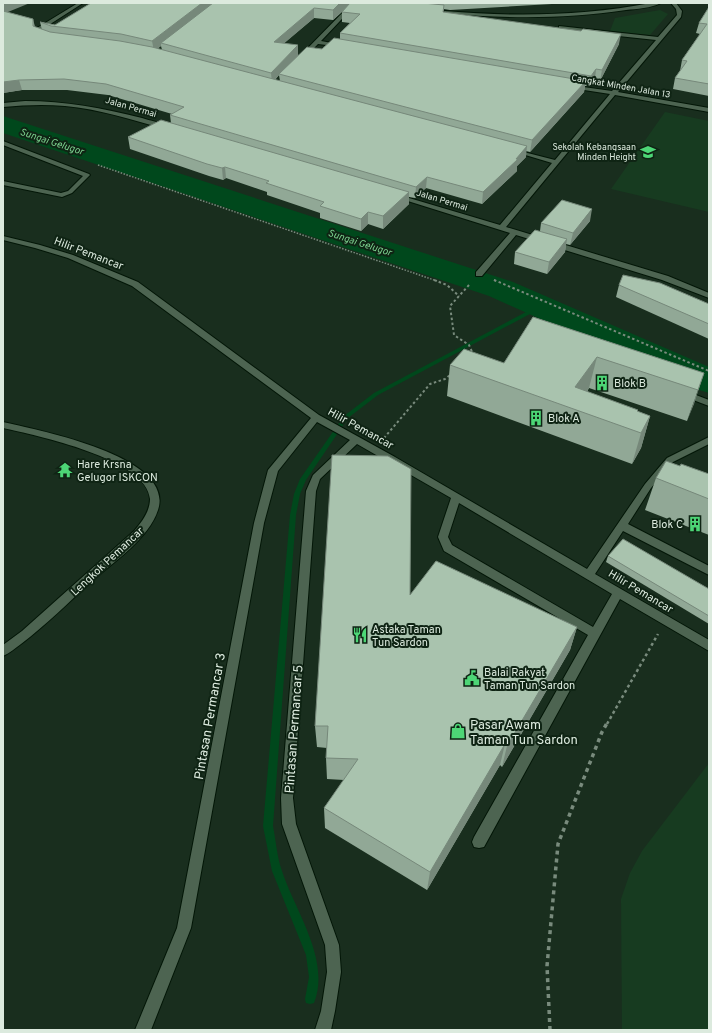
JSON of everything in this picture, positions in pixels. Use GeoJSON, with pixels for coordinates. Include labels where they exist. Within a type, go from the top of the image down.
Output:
{"type":"FeatureCollection","features":[{"type":"Feature","properties":{"kind":"street"},"geometry":{"type":"LineString","coordinates":[[52,39],[38,34],[39,29],[81,3]]}},
{"type":"Feature","properties":{"kind":"street"},"geometry":{"type":"LineString","coordinates":[[296,64],[355,3]]}},
{"type":"Feature","properties":{"kind":"street"},"geometry":{"type":"LineString","coordinates":[[440,12],[502,17],[549,17],[609,11],[659,3]]}},
{"type":"Feature","properties":{"kind":"street"},"geometry":{"type":"LineString","coordinates":[[501,228],[660,39],[680,13],[680,10],[673,3]]}},
{"type":"Feature","properties":{"kind":"street"},"geometry":{"type":"LineString","coordinates":[[561,26],[571,29],[660,39]]}},
{"type":"Feature","properties":{"kind":"street"},"geometry":{"type":"LineString","coordinates":[[317,42],[348,47]]}},
{"type":"Feature","properties":{"kind":"street","name":"Cangkat Minden Jalan 13"},"geometry":{"type":"LineString","coordinates":[[567,85],[709,110]]}},
{"type":"Feature","properties":{"kind":"street","name":"Jalan Permai"},"geometry":{"type":"LineString","coordinates":[[3,105],[37,103],[79,105],[105,110],[174,130]]}},
{"type":"Feature","properties":{"kind":"street"},"geometry":{"type":"LineString","coordinates":[[3,143],[87,175],[70,192],[62,195],[3,183]]}},
{"type":"Feature","properties":{"kind":"street"},"geometry":{"type":"LineString","coordinates":[[511,150],[556,162]]}},
{"type":"Feature","properties":{"kind":"street","name":"Jalan Permai"},"geometry":{"type":"LineString","coordinates":[[386,193],[665,278],[709,296]]}},
{"type":"Feature","properties":{"kind":"street"},"geometry":{"type":"LineString","coordinates":[[480,274],[515,232]]}},
{"type":"Feature","properties":{"kind":"street","name":"Hilir Pemancar"},"geometry":{"type":"LineString","coordinates":[[3,238],[64,255],[106,270],[135,284],[316,417],[375,449],[709,646]]}},
{"type":"Feature","properties":{"kind":"street"},"geometry":{"type":"LineString","coordinates":[[673,389],[709,403]]}},
{"type":"Feature","properties":{"kind":"street","name":"Pintasan Permancar 3"},"geometry":{"type":"LineString","coordinates":[[143,1030],[184,928],[259,523],[273,470],[316,417]]}},
{"type":"Feature","properties":{"kind":"street","name":"Lengkok Pemancar"},"geometry":{"type":"LineString","coordinates":[[3,425],[53,436],[91,448],[133,468],[147,479],[154,493],[154,506],[149,519],[138,534],[26,634],[3,651]]}},
{"type":"Feature","properties":{"kind":"street","name":"Pintasan Permancar 5"},"geometry":{"type":"LineString","coordinates":[[323,1030],[328,1011],[334,972],[332,945],[289,824],[287,798],[311,491],[316,477],[351,436]]}},
{"type":"Feature","properties":{"kind":"street"},"geometry":{"type":"LineString","coordinates":[[589,574],[648,486],[670,460],[709,440]]}},
{"type":"Feature","properties":{"kind":"street"},"geometry":{"type":"LineString","coordinates":[[456,497],[443,537],[448,548],[594,633]]}},
{"type":"Feature","properties":{"kind":"street"},"geometry":{"type":"LineString","coordinates":[[621,525],[709,571]]}},
{"type":"Feature","properties":{"kind":"street"},"geometry":{"type":"LineString","coordinates":[[478,842],[618,592]]}},
{"type":"Feature","properties":{"kind":"path"},"geometry":{"type":"LineString","coordinates":[[93,163],[430,278],[447,285],[459,296]]}},
{"type":"Feature","properties":{"kind":"path"},"geometry":{"type":"LineString","coordinates":[[480,274],[709,371]]}},
{"type":"Feature","properties":{"kind":"path"},"geometry":{"type":"LineString","coordinates":[[468,286],[450,306],[454,335],[468,344],[472,349],[473,359]]}},
{"type":"Feature","properties":{"kind":"path"},"geometry":{"type":"LineString","coordinates":[[375,449],[430,384],[445,379],[455,371]]}},
{"type":"Feature","properties":{"kind":"path"},"geometry":{"type":"LineString","coordinates":[[550,1030],[547,966],[558,844],[602,732],[666,620]]}},
{"type":"Feature","properties":{"kind":"green space"},"geometry":{"type":"Polygon","coordinates":[[[660,10],[668,14],[650,35],[610,31],[615,18],[660,10]]]}},
{"type":"Feature","properties":{"kind":"green space"},"geometry":{"type":"Polygon","coordinates":[[[665,112],[709,121],[709,212],[611,189],[665,112]]]}},
{"type":"Feature","properties":{"kind":"green space"},"geometry":{"type":"Polygon","coordinates":[[[709,763],[709,1030],[622,1030],[621,899],[630,873],[642,851],[709,763]]]}},
{"type":"Feature","properties":{"kind":"building"},"geometry":{"type":"Polygon","coordinates":[[[91,3],[202,3],[152,41],[121,34],[51,26],[40,22],[55,25],[91,3]]]}},
{"type":"Feature","properties":{"kind":"building"},"geometry":{"type":"Polygon","coordinates":[[[213,3],[340,3],[333,10],[314,8],[274,42],[298,45],[271,73],[161,43],[213,3]]]}},
{"type":"Feature","properties":{"kind":"building"},"geometry":{"type":"Polygon","coordinates":[[[350,3],[423,3],[444,5],[443,12],[581,31],[583,29],[621,34],[602,70],[596,69],[591,76],[340,33],[360,14],[342,12],[350,3]]]}},
{"type":"Feature","properties":{"kind":"building"},"geometry":{"type":"Polygon","coordinates":[[[709,7],[709,84],[675,78],[687,61],[682,60],[707,24],[699,23],[709,7]]]}},
{"type":"Feature","properties":{"kind":"building"},"geometry":{"type":"Polygon","coordinates":[[[3,11],[33,19],[33,26],[50,32],[120,41],[152,47],[527,146],[516,159],[518,159],[483,192],[427,177],[416,187],[170,115],[184,107],[106,84],[64,79],[19,80],[3,82],[3,11]]]}},
{"type":"Feature","properties":{"kind":"building"},"geometry":{"type":"Polygon","coordinates":[[[334,38],[586,81],[532,140],[279,74],[307,47],[322,49],[334,38]]]}},
{"type":"Feature","properties":{"kind":"building"},"geometry":{"type":"Polygon","coordinates":[[[161,120],[409,192],[383,216],[368,212],[361,219],[320,206],[324,202],[266,183],[269,181],[225,167],[222,168],[207,164],[128,137],[161,120]]]}},
{"type":"Feature","properties":{"kind":"building"},"geometry":{"type":"Polygon","coordinates":[[[562,200],[592,209],[573,233],[541,223],[562,200]]]}},
{"type":"Feature","properties":{"kind":"building"},"geometry":{"type":"Polygon","coordinates":[[[535,230],[567,239],[549,262],[515,252],[535,230]]]}},
{"type":"Feature","properties":{"kind":"building"},"geometry":{"type":"Polygon","coordinates":[[[623,275],[660,283],[709,304],[709,324],[619,285],[623,275]]]}},
{"type":"Feature","properties":{"kind":"building"},"geometry":{"type":"Polygon","coordinates":[[[533,317],[704,373],[698,390],[597,357],[575,387],[638,410],[637,411],[650,416],[641,433],[450,365],[464,349],[504,363],[533,317]]]}},
{"type":"Feature","properties":{"kind":"building"},"geometry":{"type":"Polygon","coordinates":[[[332,455],[388,456],[411,469],[410,595],[436,561],[577,627],[507,746],[505,744],[430,872],[324,808],[358,759],[326,758],[328,726],[315,726],[332,455]]]}},
{"type":"Feature","properties":{"kind":"building"},"geometry":{"type":"Polygon","coordinates":[[[666,461],[680,466],[681,464],[709,474],[709,499],[656,478],[666,461]]]}},
{"type":"Feature","properties":{"kind":"building"},"geometry":{"type":"Polygon","coordinates":[[[623,539],[709,589],[709,616],[608,556],[623,539]]]}},
{"type":"Feature","properties":{"kind":"waterway","name":"Sungai Gelugor"},"geometry":{"type":"LineString","coordinates":[[3,124],[501,289],[709,381]]}},
{"type":"Feature","properties":{"kind":"waterway"},"geometry":{"type":"LineString","coordinates":[[310,999],[314,977],[311,955],[277,871],[268,826],[293,515],[297,494],[303,479],[346,417],[376,394],[541,306]]}},
{"type":"Feature","properties":{"kind":"place","name":"Sekolah Kebangsaan Minden Height"},"geometry":{"type":"Point","coordinates":[648,152]}},
{"type":"Feature","properties":{"kind":"place","name":"Blok B"},"geometry":{"type":"Point","coordinates":[602,383]}},
{"type":"Feature","properties":{"kind":"place","name":"Blok A"},"geometry":{"type":"Point","coordinates":[536,418]}},
{"type":"Feature","properties":{"kind":"place","name":"Hare Krsna Gelugor ISKCON"},"geometry":{"type":"Point","coordinates":[65,470]}},
{"type":"Feature","properties":{"kind":"place","name":"Blok C"},"geometry":{"type":"Point","coordinates":[695,524]}},
{"type":"Feature","properties":{"kind":"place","name":"Astaka Taman Tun Sardon"},"geometry":{"type":"Point","coordinates":[360,635]}},
{"type":"Feature","properties":{"kind":"place","name":"Balai Rakyat Taman Tun Sardon"},"geometry":{"type":"Point","coordinates":[472,678]}},
{"type":"Feature","properties":{"kind":"place","name":"Pasar Awam Taman Tun Sardon"},"geometry":{"type":"Point","coordinates":[458,731]}}]}
